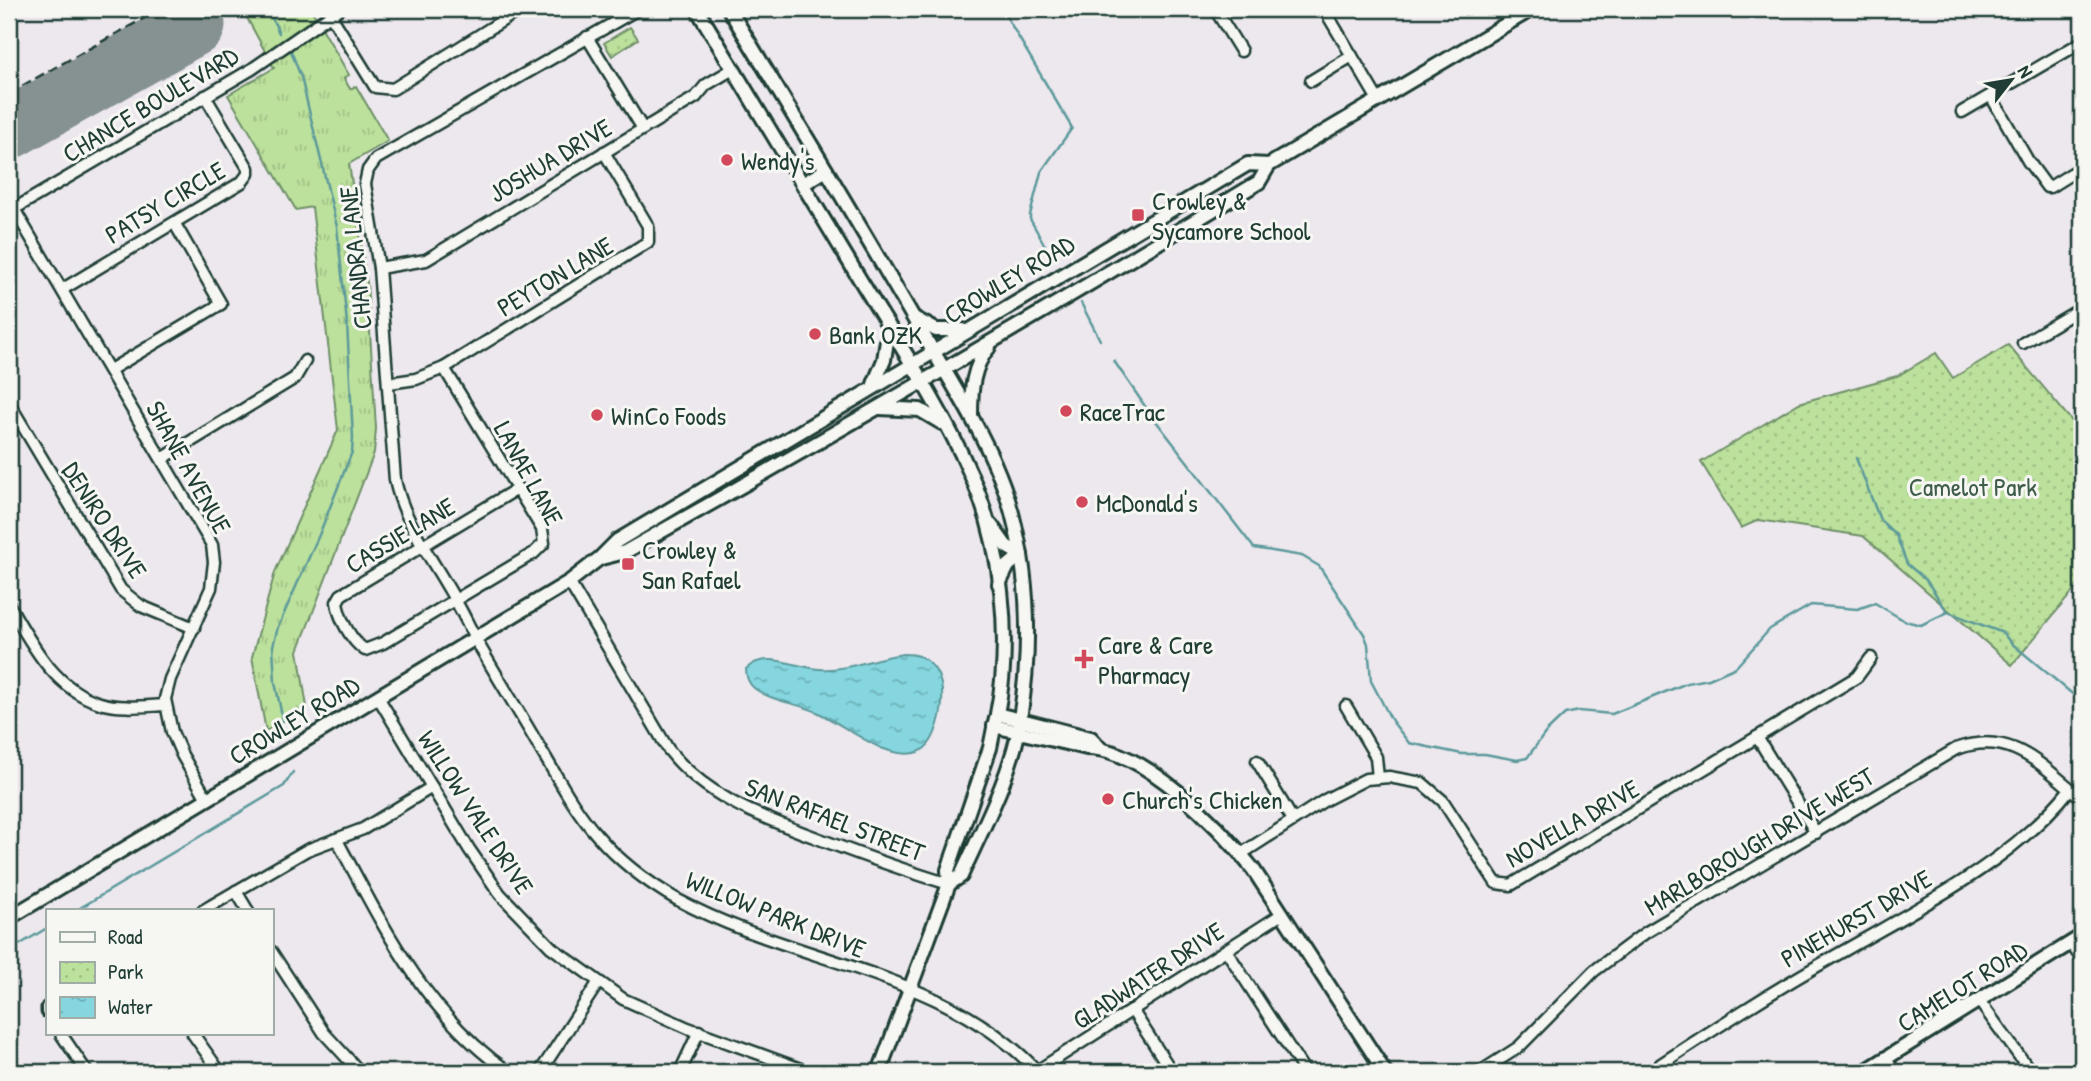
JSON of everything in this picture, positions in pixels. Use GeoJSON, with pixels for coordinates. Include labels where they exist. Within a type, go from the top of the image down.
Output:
{"type":"FeatureCollection","features":[{"type":"Feature","properties":{"kind":"main road"},"geometry":{"type":"LineString","coordinates":[[697,9],[947,426],[971,475],[986,516],[995,552],[1003,648],[1001,694],[990,748],[948,870],[949,884],[879,1072]]}},
{"type":"Feature","properties":{"kind":"main road"},"geometry":{"type":"LineString","coordinates":[[729,9],[971,416],[1003,484],[1012,514],[1028,609],[1028,648],[1019,726],[1001,788],[961,876],[949,884]]}},
{"type":"Feature","properties":{"kind":"main road","name":"CROWLEY ROAD"},"geometry":{"type":"LineString","coordinates":[[600,558],[625,552],[922,384],[1259,182],[1269,165],[1532,9]]}},
{"type":"Feature","properties":{"kind":"main road","name":"CROWLEY ROAD"},"geometry":{"type":"LineString","coordinates":[[9,918],[569,582],[617,541],[872,386],[1248,163],[1269,165]]}},
{"type":"Feature","properties":{"kind":"main road"},"geometry":{"type":"LineString","coordinates":[[803,184],[826,170]]}},
{"type":"Feature","properties":{"kind":"main road"},"geometry":{"type":"LineString","coordinates":[[914,318],[936,330],[967,330]]}},
{"type":"Feature","properties":{"kind":"main road"},"geometry":{"type":"LineString","coordinates":[[872,386],[884,360],[889,328]]}},
{"type":"Feature","properties":{"kind":"main road"},"geometry":{"type":"LineString","coordinates":[[971,416],[975,370],[993,342]]}},
{"type":"Feature","properties":{"kind":"main road"},"geometry":{"type":"LineString","coordinates":[[880,408],[920,410],[947,426]]}},
{"type":"Feature","properties":{"kind":"main road"},"geometry":{"type":"LineString","coordinates":[[648,539],[661,524],[714,491],[723,477]]}},
{"type":"Feature","properties":{"kind":"main road"},"geometry":{"type":"LineString","coordinates":[[986,516],[1006,546],[1021,555]]}},
{"type":"Feature","properties":{"kind":"main road"},"geometry":{"type":"LineString","coordinates":[[999,584],[1008,566],[1021,555]]}},
{"type":"Feature","properties":{"kind":"main road"},"geometry":{"type":"LineString","coordinates":[[995,720],[1091,738],[1100,748],[1138,764],[1157,776],[1202,813],[1241,854],[1385,1072]]}},
{"type":"Feature","properties":{"kind":"main road","name":"CAMELOT ROAD"},"geometry":{"type":"LineString","coordinates":[[1864,1072],[2077,940]]}},
{"type":"Feature","properties":{"kind":"street"},"geometry":{"type":"LineString","coordinates":[[335,12],[375,87],[393,89],[521,9]]}},
{"type":"Feature","properties":{"kind":"street","name":"CHANDRA LANE"},"geometry":{"type":"LineString","coordinates":[[475,638],[399,499],[395,480],[379,268],[365,184],[368,170],[376,159],[638,9]]}},
{"type":"Feature","properties":{"kind":"street"},"geometry":{"type":"LineString","coordinates":[[1215,9],[1241,51]]}},
{"type":"Feature","properties":{"kind":"street"},"geometry":{"type":"LineString","coordinates":[[1324,9],[1378,100]]}},
{"type":"Feature","properties":{"kind":"street","name":"CHANCE BOULEVARD"},"geometry":{"type":"LineString","coordinates":[[14,209],[252,69],[335,12]]}},
{"type":"Feature","properties":{"kind":"street"},"geometry":{"type":"LineString","coordinates":[[587,37],[642,129]]}},
{"type":"Feature","properties":{"kind":"street"},"geometry":{"type":"LineString","coordinates":[[1962,112],[2082,42]]}},
{"type":"Feature","properties":{"kind":"street"},"geometry":{"type":"LineString","coordinates":[[1311,80],[1352,57]]}},
{"type":"Feature","properties":{"kind":"street","name":"JOSHUA DRIVE"},"geometry":{"type":"LineString","coordinates":[[379,268],[426,260],[696,97],[706,85],[733,68]]}},
{"type":"Feature","properties":{"kind":"street","name":"PATSY CIRCLE"},"geometry":{"type":"LineString","coordinates":[[62,289],[175,224],[242,181],[248,168],[205,96]]}},
{"type":"Feature","properties":{"kind":"street"},"geometry":{"type":"LineString","coordinates":[[1991,96],[2028,161],[2047,187],[2082,167]]}},
{"type":"Feature","properties":{"kind":"street","name":"PEYTON LANE"},"geometry":{"type":"LineString","coordinates":[[389,383],[416,379],[444,368],[649,242],[648,226],[604,152]]}},
{"type":"Feature","properties":{"kind":"street","name":"SHANE AVENUE"},"geometry":{"type":"LineString","coordinates":[[14,209],[212,545],[212,588],[170,679],[165,705]]}},
{"type":"Feature","properties":{"kind":"street"},"geometry":{"type":"LineString","coordinates":[[110,370],[221,304],[175,224]]}},
{"type":"Feature","properties":{"kind":"street"},"geometry":{"type":"LineString","coordinates":[[2023,344],[2082,308]]}},
{"type":"Feature","properties":{"kind":"street"},"geometry":{"type":"LineString","coordinates":[[162,460],[295,378],[305,361]]}},
{"type":"Feature","properties":{"kind":"street","name":"LANAE LANE"},"geometry":{"type":"LineString","coordinates":[[444,368],[542,529],[544,543],[540,549],[456,600]]}},
{"type":"Feature","properties":{"kind":"street","name":"DENIRO DRIVE"},"geometry":{"type":"LineString","coordinates":[[9,403],[121,590],[141,606],[194,628]]}},
{"type":"Feature","properties":{"kind":"street","name":"CASSIE LANE"},"geometry":{"type":"LineString","coordinates":[[456,600],[365,650],[357,644],[348,629],[337,602],[341,596],[517,489]]}},
{"type":"Feature","properties":{"kind":"street","name":"SAN RAFAEL STREET"},"geometry":{"type":"LineString","coordinates":[[569,582],[650,722],[679,764],[704,786],[763,818],[894,867],[949,884]]}},
{"type":"Feature","properties":{"kind":"street"},"geometry":{"type":"LineString","coordinates":[[9,605],[47,666],[63,684],[99,703],[128,706],[165,705],[182,755],[207,799]]}},
{"type":"Feature","properties":{"kind":"street","name":"WILLOW PARK DRIVE"},"geometry":{"type":"LineString","coordinates":[[475,638],[566,792],[595,834],[636,871],[679,901],[942,1002],[975,1020],[1038,1072]]}},
{"type":"Feature","properties":{"kind":"street","name":"NOVELLA DRIVE"},"geometry":{"type":"LineString","coordinates":[[1241,854],[1325,800],[1366,779],[1389,777],[1422,783],[1443,801],[1496,883],[1511,885],[1857,677],[1871,658]]}},
{"type":"Feature","properties":{"kind":"street","name":"WILLOW VALE DRIVE"},"geometry":{"type":"LineString","coordinates":[[378,697],[468,849],[499,894],[551,947],[623,999],[804,1071]]}},
{"type":"Feature","properties":{"kind":"street"},"geometry":{"type":"LineString","coordinates":[[1346,706],[1376,757],[1378,778]]}},
{"type":"Feature","properties":{"kind":"street"},"geometry":{"type":"LineString","coordinates":[[1757,737],[1816,833]]}},
{"type":"Feature","properties":{"kind":"street","name":"MARLBOROUGH DRIVE WEST"},"geometry":{"type":"LineString","coordinates":[[1480,1072],[1529,1039],[1605,961],[1645,933],[1956,749],[1980,742],[2001,744],[2028,755],[2082,798]]}},
{"type":"Feature","properties":{"kind":"street"},"geometry":{"type":"LineString","coordinates":[[1257,761],[1293,820]]}},
{"type":"Feature","properties":{"kind":"street"},"geometry":{"type":"LineString","coordinates":[[205,909],[307,850],[363,829],[432,787]]}},
{"type":"Feature","properties":{"kind":"street","name":"PINEHURST DRIVE"},"geometry":{"type":"LineString","coordinates":[[1654,1072],[1661,1064],[1762,997],[1908,913],[2012,848],[2040,824],[2070,789]]}},
{"type":"Feature","properties":{"kind":"street"},"geometry":{"type":"LineString","coordinates":[[337,840],[416,977],[456,1029],[509,1072]]}},
{"type":"Feature","properties":{"kind":"street"},"geometry":{"type":"LineString","coordinates":[[236,891],[247,909]]}},
{"type":"Feature","properties":{"kind":"street","name":"GLADWATER DRIVE"},"geometry":{"type":"LineString","coordinates":[[1038,1072],[1282,914]]}},
{"type":"Feature","properties":{"kind":"street"},"geometry":{"type":"LineString","coordinates":[[2077,940],[2082,959]]}},
{"type":"Feature","properties":{"kind":"street"},"geometry":{"type":"LineString","coordinates":[[1226,950],[1305,1072]]}},
{"type":"Feature","properties":{"kind":"street"},"geometry":{"type":"LineString","coordinates":[[273,954],[324,1033],[360,1072]]}},
{"type":"Feature","properties":{"kind":"street"},"geometry":{"type":"LineString","coordinates":[[540,1072],[598,983]]}},
{"type":"Feature","properties":{"kind":"street"},"geometry":{"type":"LineString","coordinates":[[1980,1002],[2031,1072]]}},
{"type":"Feature","properties":{"kind":"street"},"geometry":{"type":"LineString","coordinates":[[1132,1010],[1172,1072]]}},
{"type":"Feature","properties":{"kind":"street"},"geometry":{"type":"LineString","coordinates":[[680,1072],[699,1031]]}},
{"type":"Feature","properties":{"kind":"street"},"geometry":{"type":"LineString","coordinates":[[62,1036],[86,1072]]}},
{"type":"Feature","properties":{"kind":"street"},"geometry":{"type":"LineString","coordinates":[[195,1036],[220,1072]]}},
{"type":"Feature","properties":{"kind":"street"},"geometry":{"type":"LineString","coordinates":[[1886,1059],[1895,1072]]}},
{"type":"Feature","properties":{"kind":"green space"},"geometry":{"type":"Polygon","coordinates":[[[257,9],[311,9],[349,75],[344,78],[350,89],[356,86],[388,141],[349,164],[367,283],[376,428],[374,453],[298,651],[307,707],[266,731],[252,657],[275,572],[338,430],[312,207],[296,210],[228,95],[274,68],[246,16],[257,9]]]}},
{"type":"Feature","properties":{"kind":"green space"},"geometry":{"type":"Polygon","coordinates":[[[630,27],[638,39],[612,56],[604,43],[630,27]]]}},
{"type":"Feature","properties":{"kind":"green space","name":"Camelot Park"},"geometry":{"type":"Polygon","coordinates":[[[2008,345],[2082,433],[2082,586],[2079,584],[2012,665],[1863,536],[1759,520],[1741,528],[1701,462],[1799,403],[1897,376],[1936,353],[1953,378],[2008,345]]]}},
{"type":"Feature","properties":{"kind":"water"},"geometry":{"type":"Polygon","coordinates":[[[903,654],[918,656],[929,663],[939,676],[942,692],[939,722],[931,741],[925,748],[909,754],[881,748],[819,713],[761,693],[752,686],[746,674],[746,669],[762,660],[831,669],[903,654]]]}},
{"type":"Feature","properties":{"kind":"waterway"},"geometry":{"type":"LineString","coordinates":[[268,9],[279,33]]}},
{"type":"Feature","properties":{"kind":"waterway"},"geometry":{"type":"LineString","coordinates":[[1002,9],[1072,128],[1041,172],[1030,215],[1052,258]]}},
{"type":"Feature","properties":{"kind":"waterway"},"geometry":{"type":"LineString","coordinates":[[283,721],[275,682],[273,646],[278,627],[352,452],[353,438],[347,323],[337,227],[301,77],[291,51]]}},
{"type":"Feature","properties":{"kind":"waterway"},"geometry":{"type":"LineString","coordinates":[[1081,303],[1100,340]]}},
{"type":"Feature","properties":{"kind":"waterway"},"geometry":{"type":"LineString","coordinates":[[1114,361],[1149,412],[1254,548],[1302,556],[1319,566],[1364,634],[1368,644],[1371,681],[1392,721],[1409,743],[1462,754],[1485,754],[1517,760],[1527,758],[1546,732],[1565,714],[1579,711],[1612,714],[1687,683],[1709,679],[1736,667],[1770,629],[1811,605],[1857,609],[1875,603],[1905,621],[1921,625],[1948,612],[2003,633],[2010,642],[2082,702]]}},
{"type":"Feature","properties":{"kind":"waterway"},"geometry":{"type":"LineString","coordinates":[[1856,458],[1880,520],[1896,535],[1907,564],[1926,580],[1947,611]]}},
{"type":"Feature","properties":{"kind":"waterway"},"geometry":{"type":"LineString","coordinates":[[78,909],[284,786],[293,772]]}},
{"type":"Feature","properties":{"kind":"waterway"},"geometry":{"type":"LineString","coordinates":[[9,951],[46,929]]}},
{"type":"Feature","properties":{"kind":"runway"},"geometry":{"type":"LineString","coordinates":[[9,129],[195,25]]}},
{"type":"Feature","properties":{"kind":"railway"},"geometry":{"type":"LineString","coordinates":[[9,93],[161,9]]}},
{"type":"Feature","properties":{"kind":"place","name":"Wendy's"},"geometry":{"type":"Point","coordinates":[727,160]}},
{"type":"Feature","properties":{"kind":"place","name":"Crowley & Sycamore School"},"geometry":{"type":"Point","coordinates":[1138,215]}},
{"type":"Feature","properties":{"kind":"place","name":"Bank OZK"},"geometry":{"type":"Point","coordinates":[815,334]}},
{"type":"Feature","properties":{"kind":"place","name":"RaceTrac"},"geometry":{"type":"Point","coordinates":[1066,411]}},
{"type":"Feature","properties":{"kind":"place","name":"WinCo Foods"},"geometry":{"type":"Point","coordinates":[597,415]}},
{"type":"Feature","properties":{"kind":"place","name":"McDonald's"},"geometry":{"type":"Point","coordinates":[1082,502]}},
{"type":"Feature","properties":{"kind":"place","name":"Crowley & San Rafael"},"geometry":{"type":"Point","coordinates":[628,564]}},
{"type":"Feature","properties":{"kind":"place","name":"Care & Care Pharmacy"},"geometry":{"type":"Point","coordinates":[1084,659]}},
{"type":"Feature","properties":{"kind":"place","name":"Church's Chicken"},"geometry":{"type":"Point","coordinates":[1108,799]}}]}
